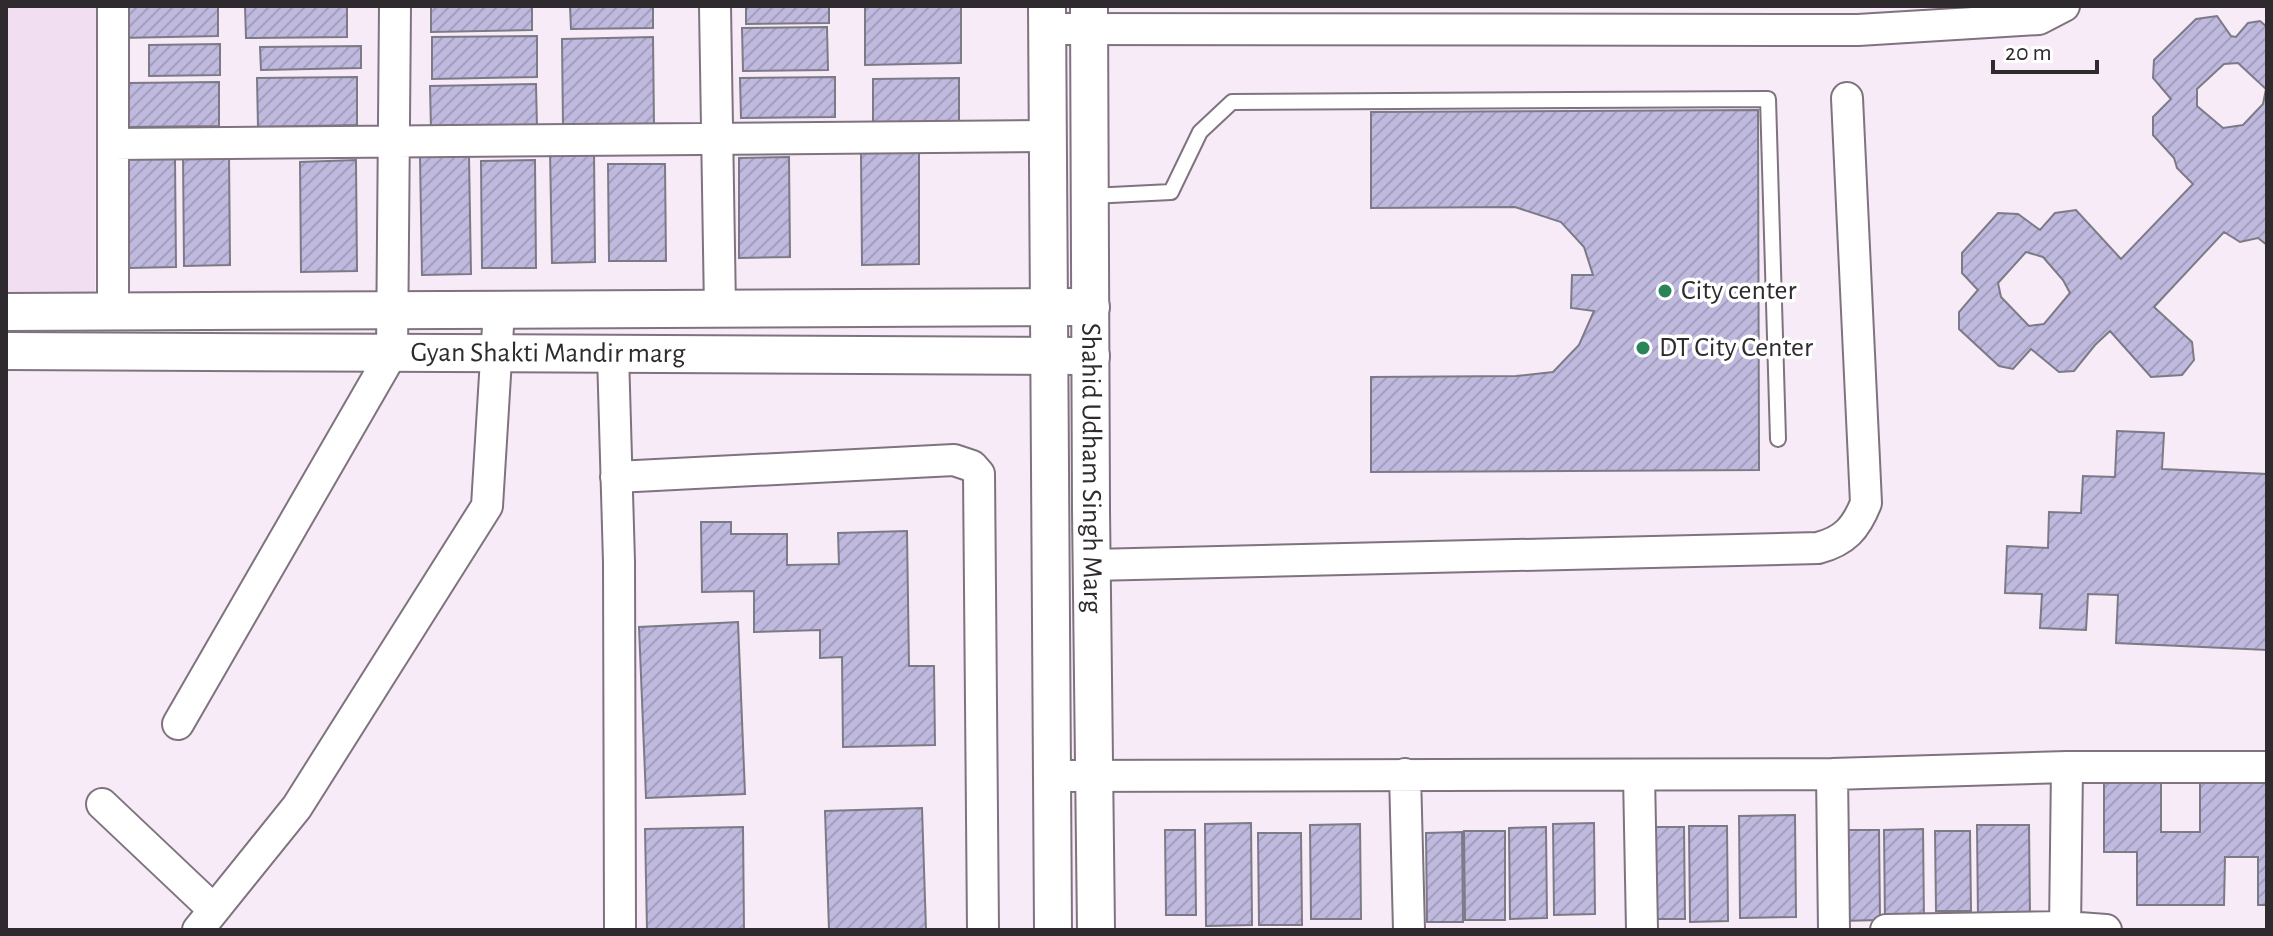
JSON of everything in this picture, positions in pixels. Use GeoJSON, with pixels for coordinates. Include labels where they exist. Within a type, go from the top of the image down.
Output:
{"type":"FeatureCollection","features":[{"type":"Feature","properties":{"kind":"street"},"geometry":{"type":"LineString","coordinates":[[113,6],[113,312]]}},
{"type":"Feature","properties":{"kind":"street"},"geometry":{"type":"LineString","coordinates":[[178,724],[392,353],[395,6]]}},
{"type":"Feature","properties":{"kind":"street"},"geometry":{"type":"LineString","coordinates":[[715,6],[720,309]]}},
{"type":"Feature","properties":{"kind":"street"},"geometry":{"type":"LineString","coordinates":[[1047,17],[1822,18],[1858,30],[2039,19],[2064,6]]}},
{"type":"Feature","properties":{"kind":"street","name":"Shahid Udham Singh Marg"},"geometry":{"type":"LineString","coordinates":[[1047,17],[1053,930]]}},
{"type":"Feature","properties":{"kind":"street","name":"Shahid Udham Singh Marg"},"geometry":{"type":"LineString","coordinates":[[1090,17],[1096,930]]}},
{"type":"Feature","properties":{"kind":"street"},"geometry":{"type":"LineString","coordinates":[[1092,565],[1818,548],[1835,543],[1851,532],[1866,503],[1847,98]]}},
{"type":"Feature","properties":{"kind":"street"},"geometry":{"type":"LineString","coordinates":[[113,144],[1047,136]]}},
{"type":"Feature","properties":{"kind":"street","name":"Gyan Shakti Mandir marg"},"geometry":{"type":"LineString","coordinates":[[6,312],[1091,307]]}},
{"type":"Feature","properties":{"kind":"street"},"geometry":{"type":"LineString","coordinates":[[102,804],[206,920],[297,807],[487,506],[499,310]]}},
{"type":"Feature","properties":{"kind":"street","name":"Gyan Shakti Mandir marg"},"geometry":{"type":"LineString","coordinates":[[6,351],[1091,356]]}},
{"type":"Feature","properties":{"kind":"street"},"geometry":{"type":"LineString","coordinates":[[613,354],[620,930]]}},
{"type":"Feature","properties":{"kind":"street"},"geometry":{"type":"LineString","coordinates":[[616,477],[954,460],[972,466],[979,474],[983,930]]}},
{"type":"Feature","properties":{"kind":"street"},"geometry":{"type":"LineString","coordinates":[[1051,776],[1832,774],[2067,767],[2267,767]]}},
{"type":"Feature","properties":{"kind":"street"},"geometry":{"type":"LineString","coordinates":[[2065,929],[2067,767]]}},
{"type":"Feature","properties":{"kind":"street"},"geometry":{"type":"LineString","coordinates":[[1405,774],[1409,930]]}},
{"type":"Feature","properties":{"kind":"street"},"geometry":{"type":"LineString","coordinates":[[1832,774],[1834,930]]}},
{"type":"Feature","properties":{"kind":"street"},"geometry":{"type":"LineString","coordinates":[[1639,775],[1642,930]]}},
{"type":"Feature","properties":{"kind":"street"},"geometry":{"type":"LineString","coordinates":[[1886,930],[2106,930]]}},
{"type":"Feature","properties":{"kind":"lane"},"geometry":{"type":"LineString","coordinates":[[1091,196],[1171,192],[1200,132],[1232,102],[1768,99],[1778,439]]}},
{"type":"Feature","properties":{"kind":"shaded area"},"geometry":{"type":"Polygon","coordinates":[[[6,6],[96,6],[95,299],[6,299],[6,6]]]}},
{"type":"Feature","properties":{"kind":"building"},"geometry":{"type":"Polygon","coordinates":[[[120,6],[218,6],[218,36],[120,38],[120,6]]]}},
{"type":"Feature","properties":{"kind":"building"},"geometry":{"type":"Polygon","coordinates":[[[245,6],[347,6],[347,37],[246,38],[245,6]]]}},
{"type":"Feature","properties":{"kind":"building"},"geometry":{"type":"Polygon","coordinates":[[[431,6],[532,6],[532,30],[431,32],[431,6]]]}},
{"type":"Feature","properties":{"kind":"building"},"geometry":{"type":"Polygon","coordinates":[[[570,6],[653,6],[653,28],[571,29],[570,6]]]}},
{"type":"Feature","properties":{"kind":"building"},"geometry":{"type":"Polygon","coordinates":[[[746,6],[829,6],[829,23],[746,24],[746,6]]]}},
{"type":"Feature","properties":{"kind":"building"},"geometry":{"type":"Polygon","coordinates":[[[865,6],[961,6],[961,63],[865,65],[865,6]]]}},
{"type":"Feature","properties":{"kind":"building"},"geometry":{"type":"Polygon","coordinates":[[[2217,16],[2231,36],[2236,37],[2248,23],[2260,21],[2267,27],[2267,245],[2258,238],[2240,242],[2224,232],[2154,307],[2192,342],[2194,360],[2182,375],[2151,377],[2110,331],[2074,371],[2059,372],[2031,349],[2013,369],[1999,366],[1959,329],[1959,312],[1978,290],[1962,273],[1962,253],[1998,213],[2018,214],[2040,230],[2055,213],[2076,210],[2121,259],[2193,184],[2153,135],[2153,117],[2171,99],[2153,78],[2154,60],[2196,19],[2217,16]],[[2238,63],[2224,64],[2197,89],[2197,106],[2223,128],[2243,125],[2263,104],[2266,89],[2238,63]],[[2026,252],[1998,283],[2001,297],[2029,326],[2044,324],[2070,293],[2043,257],[2026,252]]]}},
{"type":"Feature","properties":{"kind":"building"},"geometry":{"type":"Polygon","coordinates":[[[827,27],[828,70],[743,71],[742,28],[827,27]]]}},
{"type":"Feature","properties":{"kind":"building"},"geometry":{"type":"Polygon","coordinates":[[[537,36],[537,77],[432,79],[432,37],[537,36]]]}},
{"type":"Feature","properties":{"kind":"building"},"geometry":{"type":"Polygon","coordinates":[[[653,37],[654,126],[563,127],[562,39],[653,37]]]}},
{"type":"Feature","properties":{"kind":"building"},"geometry":{"type":"Polygon","coordinates":[[[220,44],[220,75],[149,76],[149,45],[220,44]]]}},
{"type":"Feature","properties":{"kind":"building"},"geometry":{"type":"Polygon","coordinates":[[[361,46],[361,68],[261,70],[260,47],[361,46]]]}},
{"type":"Feature","properties":{"kind":"building"},"geometry":{"type":"Polygon","coordinates":[[[357,77],[357,125],[258,127],[257,78],[357,77]]]}},
{"type":"Feature","properties":{"kind":"building"},"geometry":{"type":"Polygon","coordinates":[[[835,77],[835,117],[741,118],[740,78],[835,77]]]}},
{"type":"Feature","properties":{"kind":"building"},"geometry":{"type":"Polygon","coordinates":[[[959,78],[959,122],[873,123],[873,79],[959,78]]]}},
{"type":"Feature","properties":{"kind":"building"},"geometry":{"type":"Polygon","coordinates":[[[219,82],[219,126],[128,127],[128,83],[219,82]]]}},
{"type":"Feature","properties":{"kind":"building"},"geometry":{"type":"Polygon","coordinates":[[[536,84],[537,127],[431,129],[430,86],[536,84]]]}},
{"type":"Feature","properties":{"kind":"building","name":"City center"},"geometry":{"type":"Polygon","coordinates":[[[1758,110],[1759,470],[1371,472],[1371,377],[1516,376],[1553,372],[1579,345],[1594,311],[1571,308],[1572,275],[1593,275],[1584,247],[1561,222],[1515,207],[1371,208],[1371,112],[1758,110]]]}},
{"type":"Feature","properties":{"kind":"building"},"geometry":{"type":"Polygon","coordinates":[[[594,149],[595,262],[552,263],[550,150],[594,149]]]}},
{"type":"Feature","properties":{"kind":"building"},"geometry":{"type":"Polygon","coordinates":[[[919,152],[919,264],[862,265],[861,153],[919,152]]]}},
{"type":"Feature","properties":{"kind":"building"},"geometry":{"type":"Polygon","coordinates":[[[229,153],[230,265],[184,266],[183,154],[229,153]]]}},
{"type":"Feature","properties":{"kind":"building"},"geometry":{"type":"Polygon","coordinates":[[[469,156],[471,274],[422,275],[420,157],[469,156]]]}},
{"type":"Feature","properties":{"kind":"building"},"geometry":{"type":"Polygon","coordinates":[[[789,157],[790,257],[739,258],[739,158],[789,157]]]}},
{"type":"Feature","properties":{"kind":"building"},"geometry":{"type":"Polygon","coordinates":[[[175,158],[176,267],[129,268],[128,159],[175,158]]]}},
{"type":"Feature","properties":{"kind":"building"},"geometry":{"type":"Polygon","coordinates":[[[356,160],[357,271],[301,272],[300,162],[356,160]]]}},
{"type":"Feature","properties":{"kind":"building"},"geometry":{"type":"Polygon","coordinates":[[[535,160],[536,268],[482,268],[481,161],[535,160]]]}},
{"type":"Feature","properties":{"kind":"building"},"geometry":{"type":"Polygon","coordinates":[[[608,164],[665,164],[666,261],[609,261],[608,164]]]}},
{"type":"Feature","properties":{"kind":"building"},"geometry":{"type":"Polygon","coordinates":[[[2117,431],[2164,433],[2162,469],[2267,474],[2267,650],[2116,643],[2118,595],[2088,594],[2086,630],[2040,628],[2042,594],[2005,593],[2007,546],[2048,548],[2049,512],[2081,513],[2083,476],[2115,477],[2117,431]]]}},
{"type":"Feature","properties":{"kind":"building"},"geometry":{"type":"Polygon","coordinates":[[[701,522],[731,522],[731,534],[787,534],[787,565],[839,564],[838,533],[907,531],[909,666],[934,666],[935,745],[843,747],[842,657],[820,658],[820,630],[754,632],[754,591],[702,592],[701,522]]]}},
{"type":"Feature","properties":{"kind":"building"},"geometry":{"type":"Polygon","coordinates":[[[738,622],[745,794],[646,798],[639,627],[738,622]]]}},
{"type":"Feature","properties":{"kind":"building"},"geometry":{"type":"Polygon","coordinates":[[[2104,778],[2161,778],[2161,832],[2200,832],[2200,778],[2267,778],[2267,905],[2258,905],[2258,857],[2225,857],[2224,905],[2137,905],[2137,852],[2104,852],[2104,778]]]}},
{"type":"Feature","properties":{"kind":"building"},"geometry":{"type":"Polygon","coordinates":[[[922,808],[926,930],[829,930],[825,811],[922,808]]]}},
{"type":"Feature","properties":{"kind":"building"},"geometry":{"type":"Polygon","coordinates":[[[1795,815],[1796,917],[1740,918],[1739,816],[1795,815]]]}},
{"type":"Feature","properties":{"kind":"building"},"geometry":{"type":"Polygon","coordinates":[[[1251,823],[1252,925],[1206,926],[1205,824],[1251,823]]]}},
{"type":"Feature","properties":{"kind":"building"},"geometry":{"type":"Polygon","coordinates":[[[1594,823],[1595,914],[1554,915],[1553,824],[1594,823]]]}},
{"type":"Feature","properties":{"kind":"building"},"geometry":{"type":"Polygon","coordinates":[[[1360,824],[1361,919],[1311,919],[1310,825],[1360,824]]]}},
{"type":"Feature","properties":{"kind":"building"},"geometry":{"type":"Polygon","coordinates":[[[1977,825],[2029,825],[2030,917],[1978,918],[1977,825]]]}},
{"type":"Feature","properties":{"kind":"building"},"geometry":{"type":"Polygon","coordinates":[[[1689,826],[1727,826],[1728,921],[1690,922],[1689,826]]]}},
{"type":"Feature","properties":{"kind":"building"},"geometry":{"type":"Polygon","coordinates":[[[743,827],[744,930],[647,930],[645,829],[743,827]]]}},
{"type":"Feature","properties":{"kind":"building"},"geometry":{"type":"Polygon","coordinates":[[[1546,827],[1547,918],[1510,919],[1509,828],[1546,827]]]}},
{"type":"Feature","properties":{"kind":"building"},"geometry":{"type":"Polygon","coordinates":[[[1644,827],[1684,827],[1685,919],[1645,919],[1644,827]]]}},
{"type":"Feature","properties":{"kind":"building"},"geometry":{"type":"Polygon","coordinates":[[[1923,829],[1924,923],[1885,923],[1884,830],[1923,829]]]}},
{"type":"Feature","properties":{"kind":"building"},"geometry":{"type":"Polygon","coordinates":[[[1165,830],[1195,830],[1196,915],[1166,915],[1165,830]]]}},
{"type":"Feature","properties":{"kind":"building"},"geometry":{"type":"Polygon","coordinates":[[[1840,830],[1879,830],[1880,920],[1840,921],[1840,830]]]}},
{"type":"Feature","properties":{"kind":"building"},"geometry":{"type":"Polygon","coordinates":[[[1464,831],[1505,831],[1505,920],[1465,920],[1464,831]]]}},
{"type":"Feature","properties":{"kind":"building"},"geometry":{"type":"Polygon","coordinates":[[[1935,831],[1970,831],[1971,911],[1936,911],[1935,831]]]}},
{"type":"Feature","properties":{"kind":"building"},"geometry":{"type":"Polygon","coordinates":[[[1462,832],[1463,922],[1427,922],[1426,833],[1462,832]]]}},
{"type":"Feature","properties":{"kind":"building"},"geometry":{"type":"Polygon","coordinates":[[[1258,833],[1301,833],[1302,925],[1259,925],[1258,833]]]}},
{"type":"Feature","properties":{"kind":"place","name":"City center"},"geometry":{"type":"Point","coordinates":[1665,291]}},
{"type":"Feature","properties":{"kind":"place","name":"DT City Center"},"geometry":{"type":"Point","coordinates":[1643,348]}}]}
